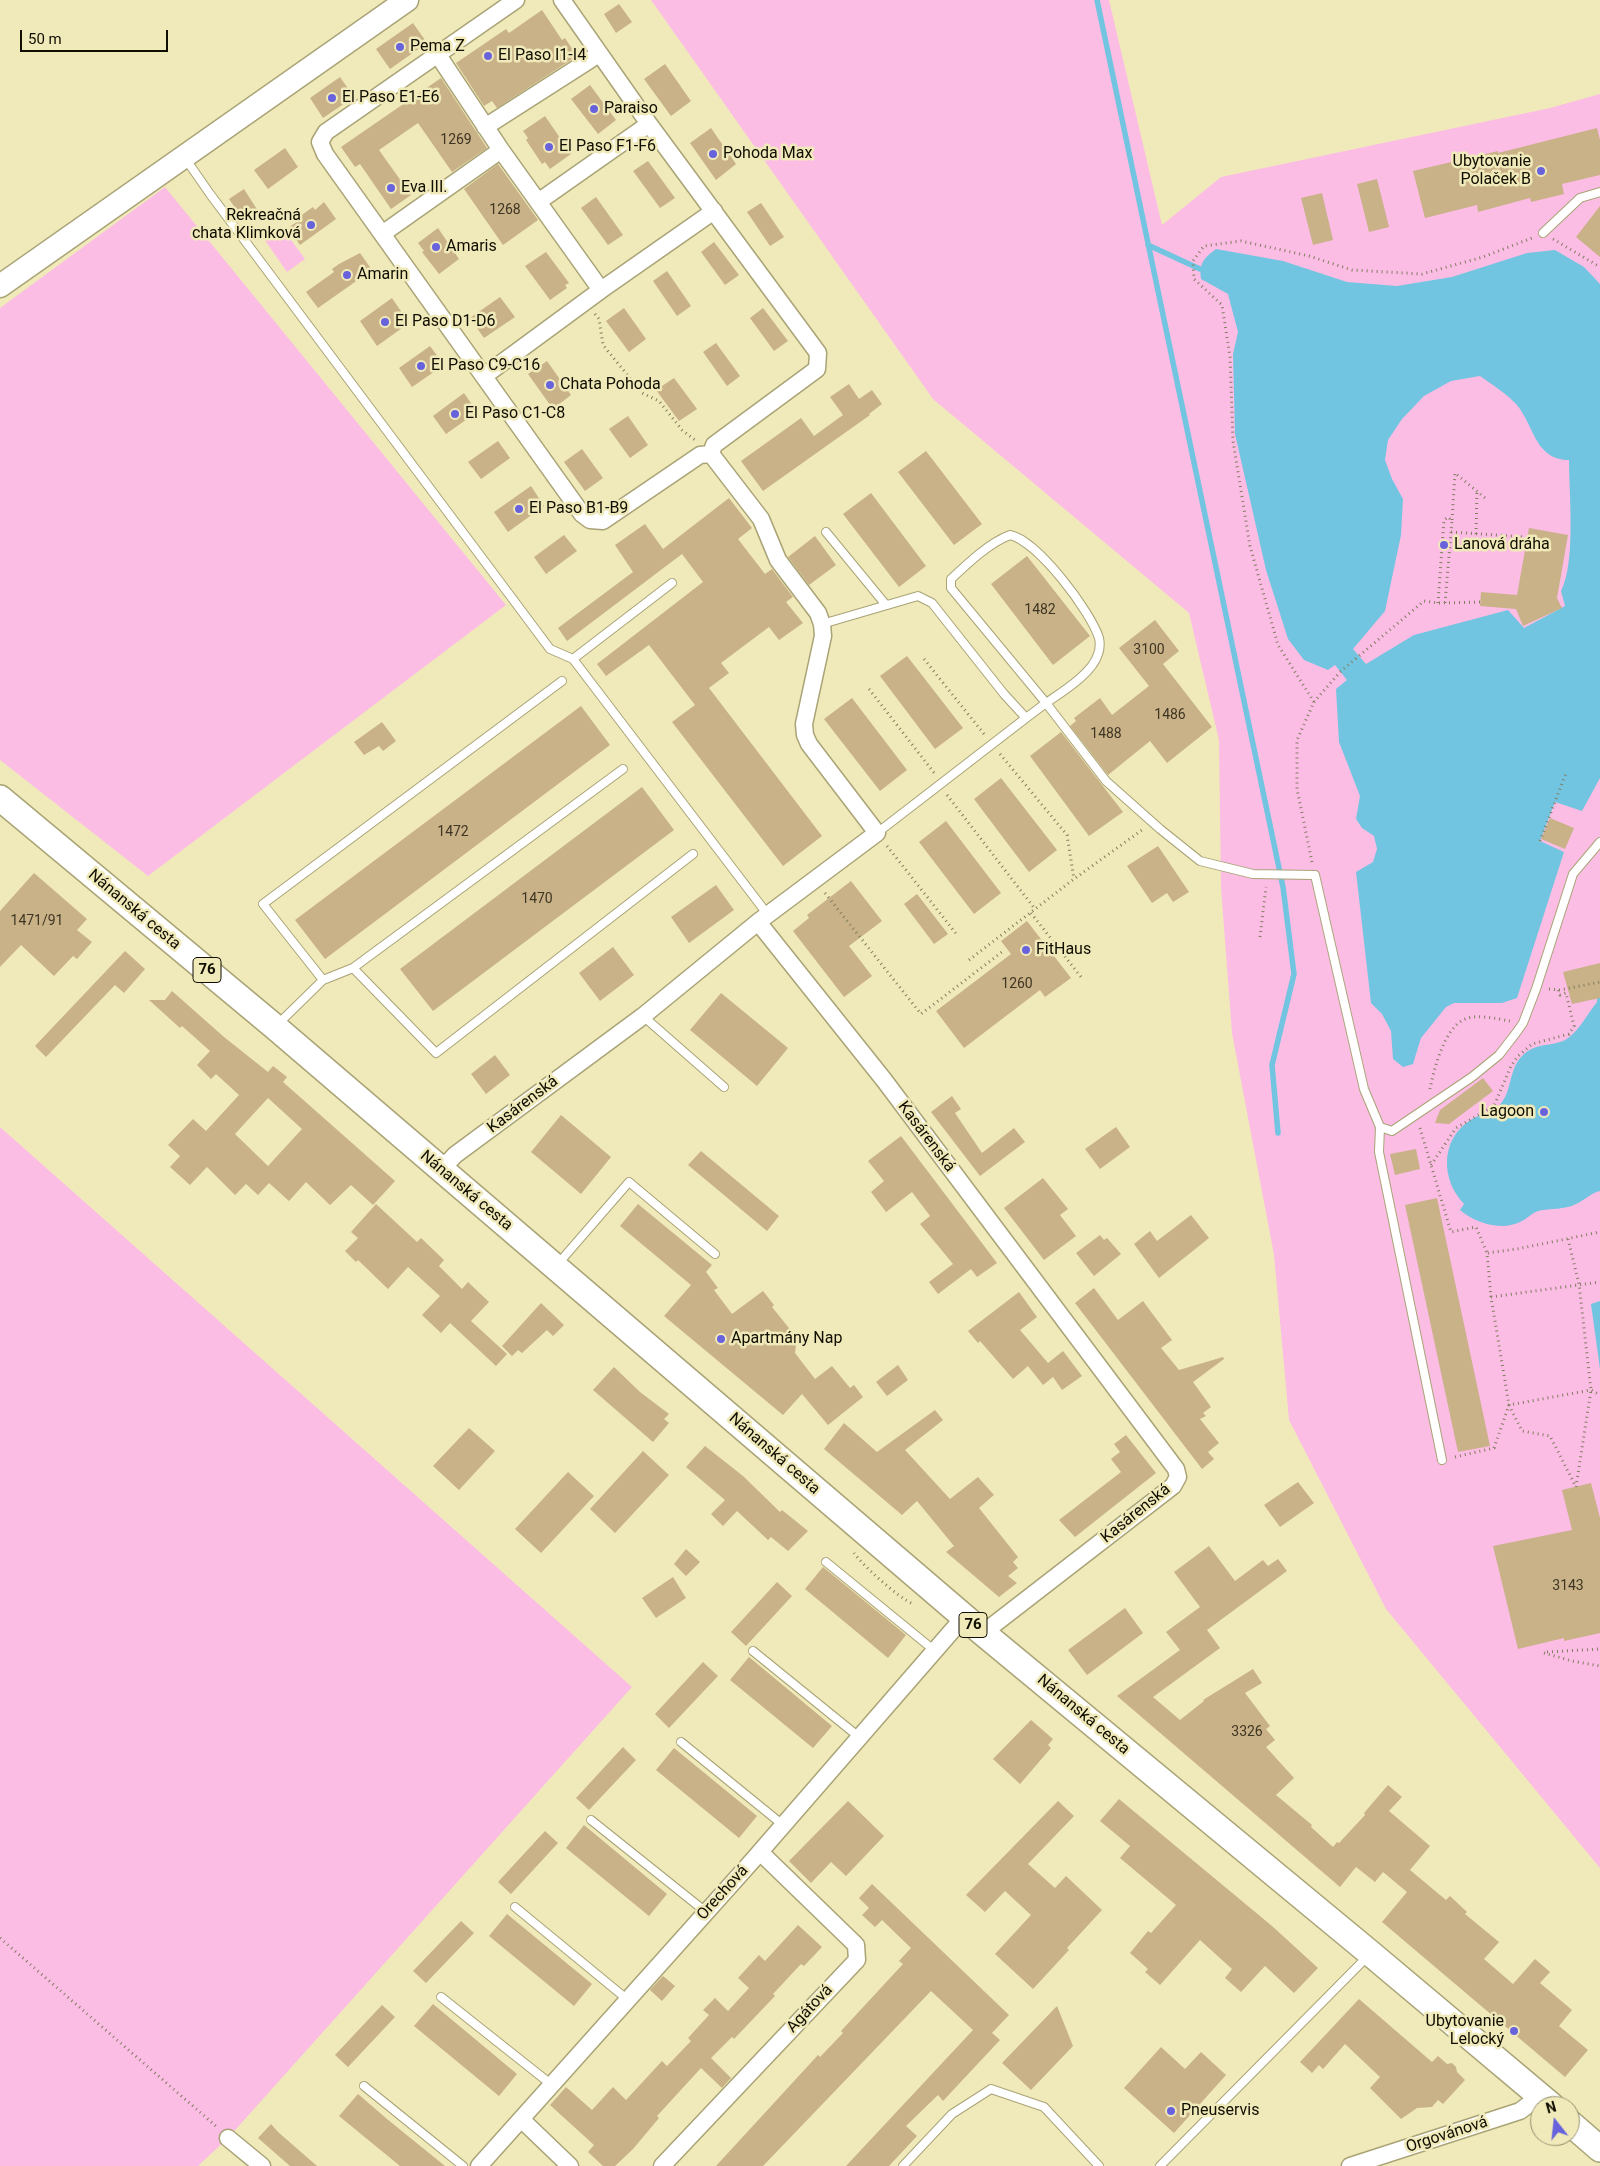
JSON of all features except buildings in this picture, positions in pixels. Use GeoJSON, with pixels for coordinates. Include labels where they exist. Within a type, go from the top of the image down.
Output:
{"type":"FeatureCollection","features":[{"type":"Feature","properties":{"kind":"main road"},"geometry":{"type":"LineString","coordinates":[[0,286],[407,0]]}},
{"type":"Feature","properties":{"kind":"main road","name":"Nánanská cesta"},"geometry":{"type":"LineString","coordinates":[[0,798],[275,1027],[964,1617],[1540,2096]]}},
{"type":"Feature","properties":{"kind":"main road"},"geometry":{"type":"LineString","coordinates":[[1580,2131],[1600,2149]]}},
{"type":"Feature","properties":{"kind":"street"},"geometry":{"type":"LineString","coordinates":[[516,0],[326,132],[320,142],[325,154],[582,514],[590,520],[603,521],[706,454],[714,444],[818,369],[818,353],[649,124],[562,0]]}},
{"type":"Feature","properties":{"kind":"street"},"geometry":{"type":"LineString","coordinates":[[485,126],[599,54]]}},
{"type":"Feature","properties":{"kind":"street"},"geometry":{"type":"LineString","coordinates":[[438,55],[501,150],[600,290]]}},
{"type":"Feature","properties":{"kind":"street"},"geometry":{"type":"LineString","coordinates":[[538,202],[649,124]]}},
{"type":"Feature","properties":{"kind":"street"},"geometry":{"type":"LineString","coordinates":[[382,234],[501,150]]}},
{"type":"Feature","properties":{"kind":"street"},"geometry":{"type":"LineString","coordinates":[[484,376],[600,290],[714,211]]}},
{"type":"Feature","properties":{"kind":"street"},"geometry":{"type":"LineString","coordinates":[[706,454],[761,520],[778,560],[818,613],[822,624],[823,636],[804,724],[804,734],[809,744],[877,833],[763,918]]}},
{"type":"Feature","properties":{"kind":"street","name":"Kasárenská"},"geometry":{"type":"LineString","coordinates":[[442,1169],[455,1156],[643,1016],[763,918],[1176,1469],[1178,1477],[1173,1486],[983,1633]]}},
{"type":"Feature","properties":{"kind":"street","name":"Orechová"},"geometry":{"type":"LineString","coordinates":[[479,2166],[760,1852],[964,1617]]}},
{"type":"Feature","properties":{"kind":"street","name":"Agátová"},"geometry":{"type":"LineString","coordinates":[[662,2166],[857,1960],[856,1945],[760,1852]]}},
{"type":"Feature","properties":{"kind":"street","name":"Orgovánová"},"geometry":{"type":"LineString","coordinates":[[1350,2166],[1530,2107]]}},
{"type":"Feature","properties":{"kind":"street"},"geometry":{"type":"LineString","coordinates":[[521,2119],[570,2166]]}},
{"type":"Feature","properties":{"kind":"street"},"geometry":{"type":"LineString","coordinates":[[228,2138],[262,2166]]}},
{"type":"Feature","properties":{"kind":"lane"},"geometry":{"type":"LineString","coordinates":[[184,156],[210,194],[550,650],[573,659],[763,918]]}},
{"type":"Feature","properties":{"kind":"lane"},"geometry":{"type":"LineString","coordinates":[[1543,233],[1580,198],[1600,192]]}},
{"type":"Feature","properties":{"kind":"lane"},"geometry":{"type":"LineString","coordinates":[[826,532],[886,605]]}},
{"type":"Feature","properties":{"kind":"lane"},"geometry":{"type":"LineString","coordinates":[[877,833],[1026,718],[1046,703],[1081,678],[1098,655],[1100,641],[1092,622],[1056,571],[1021,539],[1010,535],[1002,538],[951,579],[952,588],[1046,703],[1106,781],[1200,861],[1253,874],[1315,875],[1364,1089],[1380,1127],[1379,1152],[1442,1460]]}},
{"type":"Feature","properties":{"kind":"lane"},"geometry":{"type":"LineString","coordinates":[[573,659],[672,583]]}},
{"type":"Feature","properties":{"kind":"lane"},"geometry":{"type":"LineString","coordinates":[[822,624],[918,596],[932,603],[1004,694],[1026,718]]}},
{"type":"Feature","properties":{"kind":"lane"},"geometry":{"type":"LineString","coordinates":[[323,980],[263,904],[562,681]]}},
{"type":"Feature","properties":{"kind":"lane"},"geometry":{"type":"LineString","coordinates":[[275,1027],[323,980],[353,968],[623,769]]}},
{"type":"Feature","properties":{"kind":"lane"},"geometry":{"type":"LineString","coordinates":[[1380,1127],[1392,1131],[1416,1116],[1499,1055],[1523,1022],[1536,989],[1573,874],[1600,842]]}},
{"type":"Feature","properties":{"kind":"lane"},"geometry":{"type":"LineString","coordinates":[[353,968],[436,1054],[693,854]]}},
{"type":"Feature","properties":{"kind":"lane"},"geometry":{"type":"LineString","coordinates":[[643,1016],[724,1088]]}},
{"type":"Feature","properties":{"kind":"lane"},"geometry":{"type":"LineString","coordinates":[[556,1266],[628,1182],[715,1254]]}},
{"type":"Feature","properties":{"kind":"lane"},"geometry":{"type":"LineString","coordinates":[[826,1562],[935,1650]]}},
{"type":"Feature","properties":{"kind":"lane"},"geometry":{"type":"LineString","coordinates":[[753,1651],[859,1737]]}},
{"type":"Feature","properties":{"kind":"lane"},"geometry":{"type":"LineString","coordinates":[[681,1742],[783,1825]]}},
{"type":"Feature","properties":{"kind":"lane"},"geometry":{"type":"LineString","coordinates":[[591,1820],[706,1912]]}},
{"type":"Feature","properties":{"kind":"lane"},"geometry":{"type":"LineString","coordinates":[[515,1907],[628,2000]]}},
{"type":"Feature","properties":{"kind":"lane"},"geometry":{"type":"LineString","coordinates":[[1160,2166],[1370,1953]]}},
{"type":"Feature","properties":{"kind":"lane"},"geometry":{"type":"LineString","coordinates":[[441,1997],[552,2085]]}},
{"type":"Feature","properties":{"kind":"lane"},"geometry":{"type":"LineString","coordinates":[[364,2086],[463,2166]]}},
{"type":"Feature","properties":{"kind":"lane"},"geometry":{"type":"LineString","coordinates":[[903,2166],[952,2114],[991,2089],[1044,2108],[1099,2166]]}},
{"type":"Feature","properties":{"kind":"path"},"geometry":{"type":"LineString","coordinates":[[1314,702],[1278,645],[1250,546],[1233,441],[1230,357],[1222,305],[1194,279],[1193,261],[1204,246],[1241,241],[1309,256],[1352,270],[1422,274],[1483,257],[1543,233],[1600,267]]}},
{"type":"Feature","properties":{"kind":"path"},"geometry":{"type":"LineString","coordinates":[[586,301],[599,319],[603,345],[642,393],[659,401],[682,430],[695,439],[706,454]]}},
{"type":"Feature","properties":{"kind":"path"},"geometry":{"type":"LineString","coordinates":[[1445,603],[1455,473],[1485,498]]}},
{"type":"Feature","properties":{"kind":"path"},"geometry":{"type":"LineString","coordinates":[[1476,534],[1477,492]]}},
{"type":"Feature","properties":{"kind":"path"},"geometry":{"type":"LineString","coordinates":[[1438,603],[1444,520],[1448,517],[1452,521]]}},
{"type":"Feature","properties":{"kind":"path"},"geometry":{"type":"LineString","coordinates":[[1451,532],[1525,537]]}},
{"type":"Feature","properties":{"kind":"path"},"geometry":{"type":"LineString","coordinates":[[1315,875],[1297,789],[1297,740],[1314,702],[1340,672],[1424,601],[1438,603],[1484,602]]}},
{"type":"Feature","properties":{"kind":"path"},"geometry":{"type":"LineString","coordinates":[[924,659],[1067,834],[1074,879]]}},
{"type":"Feature","properties":{"kind":"path"},"geometry":{"type":"LineString","coordinates":[[869,689],[1036,909]]}},
{"type":"Feature","properties":{"kind":"path"},"geometry":{"type":"LineString","coordinates":[[1540,841],[1566,773]]}},
{"type":"Feature","properties":{"kind":"path"},"geometry":{"type":"LineString","coordinates":[[970,960],[1074,879],[1153,822]]}},
{"type":"Feature","properties":{"kind":"path"},"geometry":{"type":"LineString","coordinates":[[877,833],[958,936]]}},
{"type":"Feature","properties":{"kind":"path"},"geometry":{"type":"LineString","coordinates":[[1260,937],[1268,874]]}},
{"type":"Feature","properties":{"kind":"path"},"geometry":{"type":"LineString","coordinates":[[815,880],[921,1014],[1002,952]]}},
{"type":"Feature","properties":{"kind":"path"},"geometry":{"type":"LineString","coordinates":[[1030,913],[1081,977]]}},
{"type":"Feature","properties":{"kind":"path"},"geometry":{"type":"LineString","coordinates":[[1431,1165],[1456,1128],[1494,1106],[1510,1066],[1518,1056],[1532,1044],[1569,1034],[1574,1026],[1566,993],[1560,995],[1559,990],[1600,982]]}},
{"type":"Feature","properties":{"kind":"path"},"geometry":{"type":"LineString","coordinates":[[1425,1109],[1431,1083],[1448,1033],[1464,1020],[1477,1017],[1523,1022]]}},
{"type":"Feature","properties":{"kind":"path"},"geometry":{"type":"LineString","coordinates":[[1416,1116],[1451,1232],[1476,1227],[1487,1252],[1491,1297],[1509,1405],[1522,1430],[1550,1436],[1576,1487],[1591,1390],[1579,1284],[1568,1239]]}},
{"type":"Feature","properties":{"kind":"path"},"geometry":{"type":"LineString","coordinates":[[1487,1252],[1600,1232]]}},
{"type":"Feature","properties":{"kind":"path"},"geometry":{"type":"LineString","coordinates":[[1491,1297],[1600,1282]]}},
{"type":"Feature","properties":{"kind":"path"},"geometry":{"type":"LineString","coordinates":[[1509,1405],[1591,1390],[1600,1395]]}},
{"type":"Feature","properties":{"kind":"path"},"geometry":{"type":"LineString","coordinates":[[1442,1460],[1494,1448],[1509,1405]]}},
{"type":"Feature","properties":{"kind":"path"},"geometry":{"type":"LineString","coordinates":[[1600,1649],[1544,1653],[1600,1666]]}},
{"type":"Feature","properties":{"kind":"path"},"geometry":{"type":"LineString","coordinates":[[0,1938],[228,2138]]}},
{"type":"Feature","properties":{"kind":"shaded area"},"geometry":{"type":"Polygon","coordinates":[[[651,0],[1109,0],[1162,225],[1221,177],[1550,108],[1600,94],[1600,1868],[1386,1609],[1289,1420],[1274,1255],[1232,1033],[1221,888],[1219,740],[1189,613],[933,399],[651,0]]]}},
{"type":"Feature","properties":{"kind":"shaded area"},"geometry":{"type":"Polygon","coordinates":[[[165,187],[506,605],[148,876],[0,760],[0,308],[165,187]]]}},
{"type":"Feature","properties":{"kind":"shaded area"},"geometry":{"type":"Polygon","coordinates":[[[281,226],[305,259],[287,272],[264,239],[281,226]]]}},
{"type":"Feature","properties":{"kind":"shaded area"},"geometry":{"type":"Polygon","coordinates":[[[0,1127],[632,1687],[228,2138],[198,2166],[0,2166],[0,1127]]]}},
{"type":"Feature","properties":{"kind":"water"},"geometry":{"type":"Polygon","coordinates":[[[1216,249],[1283,261],[1347,282],[1397,286],[1452,277],[1527,253],[1555,250],[1584,267],[1600,284],[1600,778],[1582,811],[1555,802],[1540,841],[1564,852],[1517,998],[1502,1003],[1454,1003],[1446,1007],[1421,1038],[1413,1064],[1403,1067],[1393,1059],[1391,1031],[1382,1014],[1371,1003],[1356,872],[1373,862],[1377,849],[1374,836],[1362,828],[1356,819],[1360,796],[1339,742],[1336,689],[1347,680],[1335,665],[1328,670],[1304,660],[1288,639],[1266,570],[1235,434],[1233,354],[1238,332],[1228,294],[1201,279],[1202,265],[1205,258],[1216,249]],[[1480,376],[1451,381],[1424,396],[1402,419],[1388,440],[1385,460],[1392,479],[1403,499],[1401,535],[1385,611],[1353,649],[1366,664],[1414,635],[1508,610],[1524,628],[1565,606],[1561,591],[1569,563],[1569,460],[1548,454],[1541,447],[1521,410],[1502,391],[1480,376]]]}},
{"type":"Feature","properties":{"kind":"water","name":"Lagoon"},"geometry":{"type":"Polygon","coordinates":[[[1597,998],[1600,998],[1600,1191],[1571,1206],[1538,1211],[1522,1221],[1506,1226],[1481,1222],[1466,1215],[1460,1210],[1464,1204],[1451,1184],[1448,1172],[1447,1161],[1453,1139],[1469,1121],[1493,1111],[1499,1106],[1507,1094],[1515,1067],[1523,1055],[1538,1046],[1560,1042],[1570,1037],[1597,1002],[1597,998]]]}},
{"type":"Feature","properties":{"kind":"water"},"geometry":{"type":"Polygon","coordinates":[[[1600,1301],[1600,1369],[1591,1304],[1600,1301]]]}},
{"type":"Feature","properties":{"kind":"waterway"},"geometry":{"type":"LineString","coordinates":[[1097,0],[1283,887],[1294,974],[1272,1065],[1278,1133]]}},
{"type":"Feature","properties":{"kind":"waterway"},"geometry":{"type":"LineString","coordinates":[[1148,245],[1200,269]]}},
{"type":"Feature","properties":{"kind":"place","name":"Pema Z"},"geometry":{"type":"Point","coordinates":[400,47]}},
{"type":"Feature","properties":{"kind":"place","name":"El Paso I1-I4"},"geometry":{"type":"Point","coordinates":[488,56]}},
{"type":"Feature","properties":{"kind":"place","name":"El Paso E1-E6"},"geometry":{"type":"Point","coordinates":[332,98]}},
{"type":"Feature","properties":{"kind":"place","name":"Paraiso"},"geometry":{"type":"Point","coordinates":[594,109]}},
{"type":"Feature","properties":{"kind":"place","name":"El Paso F1-F6"},"geometry":{"type":"Point","coordinates":[549,147]}},
{"type":"Feature","properties":{"kind":"place","name":"Pohoda Max"},"geometry":{"type":"Point","coordinates":[713,154]}},
{"type":"Feature","properties":{"kind":"place","name":"Ubytovanie Polaček B"},"geometry":{"type":"Point","coordinates":[1541,171]}},
{"type":"Feature","properties":{"kind":"place","name":"Eva III."},"geometry":{"type":"Point","coordinates":[391,188]}},
{"type":"Feature","properties":{"kind":"place","name":"Rekreačná chata Klimková"},"geometry":{"type":"Point","coordinates":[311,225]}},
{"type":"Feature","properties":{"kind":"place","name":"Amaris"},"geometry":{"type":"Point","coordinates":[436,247]}},
{"type":"Feature","properties":{"kind":"place","name":"Amarin"},"geometry":{"type":"Point","coordinates":[347,275]}},
{"type":"Feature","properties":{"kind":"place","name":"El Paso D1-D6"},"geometry":{"type":"Point","coordinates":[385,322]}},
{"type":"Feature","properties":{"kind":"place","name":"El Paso C9-C16"},"geometry":{"type":"Point","coordinates":[421,366]}},
{"type":"Feature","properties":{"kind":"place","name":"Chata Pohoda"},"geometry":{"type":"Point","coordinates":[550,385]}},
{"type":"Feature","properties":{"kind":"place","name":"El Paso C1-C8"},"geometry":{"type":"Point","coordinates":[455,414]}},
{"type":"Feature","properties":{"kind":"place","name":"El Paso B1-B9"},"geometry":{"type":"Point","coordinates":[519,509]}},
{"type":"Feature","properties":{"kind":"place","name":"Lanová dráha"},"geometry":{"type":"Point","coordinates":[1444,545]}},
{"type":"Feature","properties":{"kind":"place","name":"FitHaus"},"geometry":{"type":"Point","coordinates":[1026,950]}},
{"type":"Feature","properties":{"kind":"place","name":"Lagoon"},"geometry":{"type":"Point","coordinates":[1544,1112]}},
{"type":"Feature","properties":{"kind":"place","name":"Apartmány Nap"},"geometry":{"type":"Point","coordinates":[721,1339]}},
{"type":"Feature","properties":{"kind":"place","name":"Ubytovanie Lelocký"},"geometry":{"type":"Point","coordinates":[1514,2031]}},
{"type":"Feature","properties":{"kind":"place","name":"Pneuservis"},"geometry":{"type":"Point","coordinates":[1171,2111]}}]}
